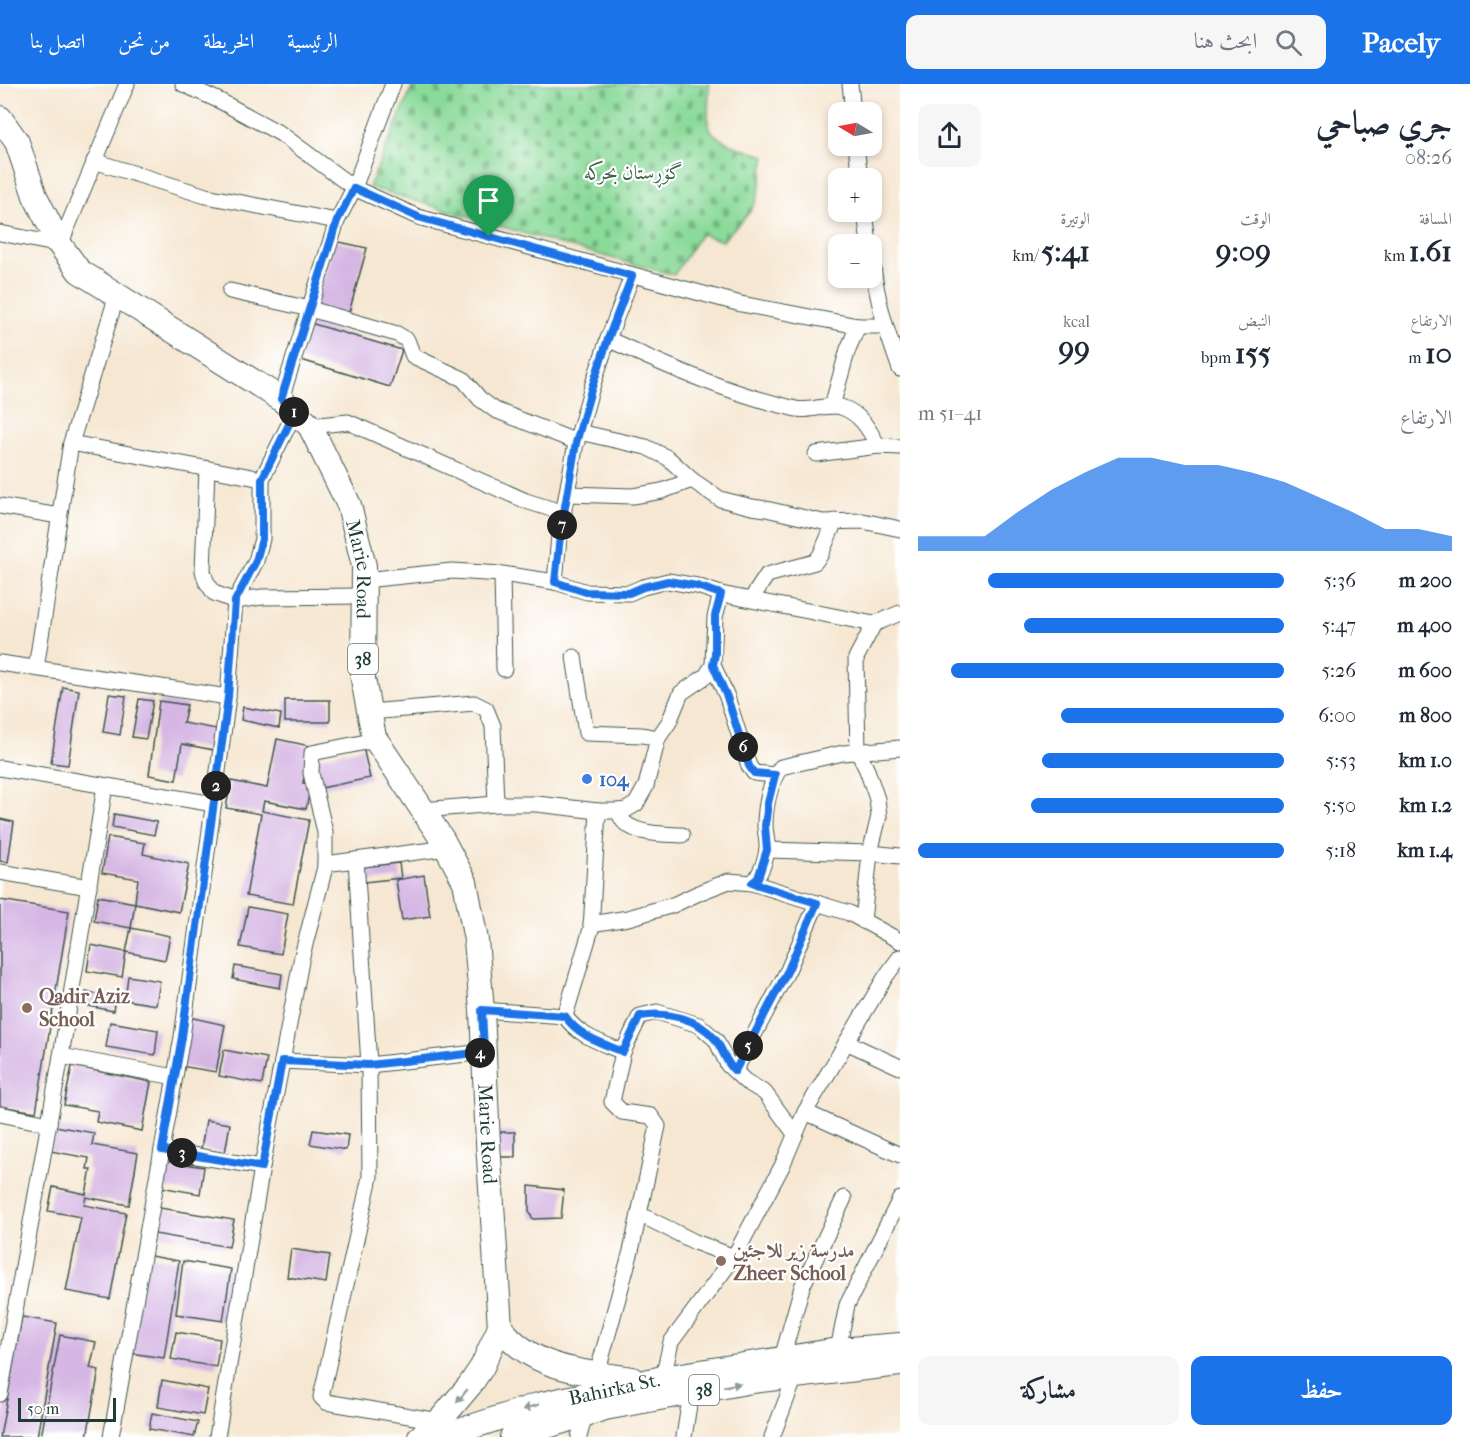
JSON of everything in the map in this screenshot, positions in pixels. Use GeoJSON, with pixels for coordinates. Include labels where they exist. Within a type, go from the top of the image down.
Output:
{"type":"FeatureCollection","features":[{"type":"Feature","properties":{"kind":"main road"},"geometry":{"type":"LineString","coordinates":[[0,118],[17,142],[35,196],[60,245],[79,271],[295,412]]}},
{"type":"Feature","properties":{"kind":"main road","name":"Marie Road"},"geometry":{"type":"LineString","coordinates":[[295,412],[349,505],[364,566],[363,679],[376,740],[447,848],[465,882],[476,940],[482,1010],[500,1327]]}},
{"type":"Feature","properties":{"kind":"main road","name":"38"},"geometry":{"type":"LineString","coordinates":[[420,1437],[440,1429],[487,1357],[500,1327],[517,1347],[539,1361],[597,1374],[656,1380]]}},
{"type":"Feature","properties":{"kind":"main road","name":"Bahirka St."},"geometry":{"type":"LineString","coordinates":[[512,1437],[582,1426],[605,1408],[752,1381],[838,1350],[900,1345]]}},
{"type":"Feature","properties":{"kind":"main road","name":"Bahirka St."},"geometry":{"type":"LineString","coordinates":[[440,1429],[656,1380],[788,1368],[900,1364]]}},
{"type":"Feature","properties":{"kind":"street"},"geometry":{"type":"LineString","coordinates":[[0,233],[60,245],[127,84]]}},
{"type":"Feature","properties":{"kind":"street"},"geometry":{"type":"LineString","coordinates":[[111,1437],[175,1077],[228,697],[235,601],[256,561],[262,539],[262,479],[295,412],[310,309],[337,221],[354,188],[393,84]]}},
{"type":"Feature","properties":{"kind":"street"},"geometry":{"type":"LineString","coordinates":[[850,84],[852,102]]}},
{"type":"Feature","properties":{"kind":"street"},"geometry":{"type":"LineString","coordinates":[[190,85],[281,134],[354,188],[418,217],[741,304],[858,326],[884,326]]}},
{"type":"Feature","properties":{"kind":"street"},"geometry":{"type":"LineString","coordinates":[[94,161],[206,196],[337,221]]}},
{"type":"Feature","properties":{"kind":"street"},"geometry":{"type":"LineString","coordinates":[[555,582],[560,536],[578,437],[608,339],[632,276]]}},
{"type":"Feature","properties":{"kind":"street"},"geometry":{"type":"LineString","coordinates":[[876,288],[884,326],[900,369]]}},
{"type":"Feature","properties":{"kind":"street"},"geometry":{"type":"LineString","coordinates":[[230,291],[310,309],[397,334],[407,340],[413,356],[464,379],[480,399],[495,410],[578,437],[646,447],[668,458],[692,480],[720,499],[823,522],[864,521],[900,529]]}},
{"type":"Feature","properties":{"kind":"street"},"geometry":{"type":"LineString","coordinates":[[36,668],[71,443],[117,295]]}},
{"type":"Feature","properties":{"kind":"street"},"geometry":{"type":"LineString","coordinates":[[832,406],[848,349],[858,326]]}},
{"type":"Feature","properties":{"kind":"street"},"geometry":{"type":"LineString","coordinates":[[608,339],[652,361],[743,394],[799,410],[832,406],[854,413],[865,424],[878,446]]}},
{"type":"Feature","properties":{"kind":"street"},"geometry":{"type":"LineString","coordinates":[[295,412],[348,422],[526,501],[564,513]]}},
{"type":"Feature","properties":{"kind":"street"},"geometry":{"type":"LineString","coordinates":[[71,443],[262,479]]}},
{"type":"Feature","properties":{"kind":"street"},"geometry":{"type":"LineString","coordinates":[[816,453],[878,446],[900,447]]}},
{"type":"Feature","properties":{"kind":"street"},"geometry":{"type":"LineString","coordinates":[[207,469],[203,571],[214,593],[235,601],[364,588],[452,571],[502,574],[555,582],[586,592],[629,593],[668,581],[697,586],[721,594],[752,598],[874,624],[900,613]]}},
{"type":"Feature","properties":{"kind":"street"},"geometry":{"type":"LineString","coordinates":[[568,494],[633,496],[662,491],[692,480]]}},
{"type":"Feature","properties":{"kind":"street"},"geometry":{"type":"LineString","coordinates":[[0,506],[59,516]]}},
{"type":"Feature","properties":{"kind":"street"},"geometry":{"type":"LineString","coordinates":[[752,598],[767,575],[815,562],[821,555],[835,521]]}},
{"type":"Feature","properties":{"kind":"street"},"geometry":{"type":"LineString","coordinates":[[502,574],[504,669]]}},
{"type":"Feature","properties":{"kind":"street"},"geometry":{"type":"LineString","coordinates":[[422,810],[496,804],[537,804],[618,811],[626,810],[636,804],[646,786],[658,738],[669,722],[681,693],[706,676],[713,665],[715,616],[721,594]]}},
{"type":"Feature","properties":{"kind":"street"},"geometry":{"type":"LineString","coordinates":[[863,921],[870,853],[879,816],[877,799],[858,752],[856,658],[874,624]]}},
{"type":"Feature","properties":{"kind":"street"},"geometry":{"type":"LineString","coordinates":[[574,657],[586,733],[642,735],[658,738]]}},
{"type":"Feature","properties":{"kind":"street"},"geometry":{"type":"LineString","coordinates":[[0,663],[228,697]]}},
{"type":"Feature","properties":{"kind":"street"},"geometry":{"type":"LineString","coordinates":[[713,665],[727,697],[749,766],[754,773],[775,775]]}},
{"type":"Feature","properties":{"kind":"street"},"geometry":{"type":"LineString","coordinates":[[370,712],[474,703],[486,709],[493,726],[496,804]]}},
{"type":"Feature","properties":{"kind":"street"},"geometry":{"type":"LineString","coordinates":[[217,1437],[262,1167],[302,956],[325,864],[325,832],[312,773],[312,753],[376,740]]}},
{"type":"Feature","properties":{"kind":"street"},"geometry":{"type":"LineString","coordinates":[[752,883],[758,878],[767,850],[765,826],[768,803],[775,775],[781,767],[824,757],[900,748]]}},
{"type":"Feature","properties":{"kind":"street"},"geometry":{"type":"LineString","coordinates":[[0,768],[214,804]]}},
{"type":"Feature","properties":{"kind":"street"},"geometry":{"type":"LineString","coordinates":[[0,1394],[61,1056],[105,786]]}},
{"type":"Feature","properties":{"kind":"street"},"geometry":{"type":"LineString","coordinates":[[565,1016],[591,924],[598,811]]}},
{"type":"Feature","properties":{"kind":"street"},"geometry":{"type":"LineString","coordinates":[[618,811],[625,823],[638,829],[652,833],[682,835]]}},
{"type":"Feature","properties":{"kind":"street"},"geometry":{"type":"LineString","coordinates":[[325,864],[447,848]]}},
{"type":"Feature","properties":{"kind":"street"},"geometry":{"type":"LineString","coordinates":[[767,850],[900,856]]}},
{"type":"Feature","properties":{"kind":"street"},"geometry":{"type":"LineString","coordinates":[[356,860],[369,1065],[370,1177],[321,1397],[326,1402],[440,1429]]}},
{"type":"Feature","properties":{"kind":"street"},"geometry":{"type":"LineString","coordinates":[[0,872],[89,887]]}},
{"type":"Feature","properties":{"kind":"street"},"geometry":{"type":"LineString","coordinates":[[591,924],[628,918],[673,905],[729,881],[752,883],[849,913],[900,941]]}},
{"type":"Feature","properties":{"kind":"street"},"geometry":{"type":"LineString","coordinates":[[735,1071],[788,970],[817,903]]}},
{"type":"Feature","properties":{"kind":"street"},"geometry":{"type":"LineString","coordinates":[[656,1380],[671,1342],[734,1257],[782,1166],[805,1112],[886,976],[900,957]]}},
{"type":"Feature","properties":{"kind":"street"},"geometry":{"type":"LineString","coordinates":[[482,1010],[565,1016]]}},
{"type":"Feature","properties":{"kind":"street"},"geometry":{"type":"LineString","coordinates":[[597,1374],[632,1251],[658,1126],[651,1116],[622,1112],[612,1102],[623,1052],[640,1016],[657,1012],[699,1025],[716,1040],[728,1065],[746,1081],[765,1093],[795,1134]]}},
{"type":"Feature","properties":{"kind":"street"},"geometry":{"type":"LineString","coordinates":[[565,1016],[572,1026],[623,1052]]}},
{"type":"Feature","properties":{"kind":"street"},"geometry":{"type":"LineString","coordinates":[[846,1042],[900,1067]]}},
{"type":"Feature","properties":{"kind":"street"},"geometry":{"type":"LineString","coordinates":[[282,1061],[369,1065],[484,1052]]}},
{"type":"Feature","properties":{"kind":"street"},"geometry":{"type":"LineString","coordinates":[[61,1056],[175,1077]]}},
{"type":"Feature","properties":{"kind":"street"},"geometry":{"type":"LineString","coordinates":[[805,1112],[900,1155]]}},
{"type":"Feature","properties":{"kind":"street"},"geometry":{"type":"LineString","coordinates":[[0,1114],[49,1124]]}},
{"type":"Feature","properties":{"kind":"street"},"geometry":{"type":"LineString","coordinates":[[162,1150],[262,1167]]}},
{"type":"Feature","properties":{"kind":"street"},"geometry":{"type":"LineString","coordinates":[[772,1437],[788,1368],[801,1287],[844,1198]]}},
{"type":"Feature","properties":{"kind":"street"},"geometry":{"type":"LineString","coordinates":[[838,1350],[848,1305],[900,1199]]}},
{"type":"Feature","properties":{"kind":"street"},"geometry":{"type":"LineString","coordinates":[[639,1214],[695,1242],[734,1257]]}},
{"type":"Feature","properties":{"kind":"street"},"geometry":{"type":"LineString","coordinates":[[684,1437],[692,1392]]}},
{"type":"Feature","properties":{"kind":"green space","name":"گۆڕستان بحركه‌"},"geometry":{"type":"Polygon","coordinates":[[[416,84],[709,84],[708,122],[712,132],[733,146],[765,156],[757,198],[748,214],[723,241],[701,234],[674,275],[560,244],[369,187],[412,88],[416,84]]]}},
{"type":"Feature","properties":{"kind":"building"},"geometry":{"type":"Polygon","coordinates":[[[335,241],[367,248],[348,316],[314,307],[335,241]]]}},
{"type":"Feature","properties":{"kind":"building"},"geometry":{"type":"Polygon","coordinates":[[[310,323],[402,350],[390,387],[298,359],[310,323]]]}},
{"type":"Feature","properties":{"kind":"building"},"geometry":{"type":"Polygon","coordinates":[[[63,687],[79,690],[68,765],[51,763],[63,687]]]}},
{"type":"Feature","properties":{"kind":"building"},"geometry":{"type":"Polygon","coordinates":[[[109,694],[126,696],[120,735],[103,732],[109,694]]]}},
{"type":"Feature","properties":{"kind":"building"},"geometry":{"type":"Polygon","coordinates":[[[139,699],[153,701],[146,739],[132,737],[139,699]]]}},
{"type":"Feature","properties":{"kind":"building"},"geometry":{"type":"Polygon","coordinates":[[[285,700],[330,700],[330,722],[285,722],[285,700]]]}},
{"type":"Feature","properties":{"kind":"building"},"geometry":{"type":"Polygon","coordinates":[[[159,701],[187,705],[183,723],[217,729],[214,750],[182,744],[176,780],[149,775],[159,701]]]}},
{"type":"Feature","properties":{"kind":"building"},"geometry":{"type":"Polygon","coordinates":[[[243,707],[281,714],[279,728],[241,720],[243,707]]]}},
{"type":"Feature","properties":{"kind":"building"},"geometry":{"type":"Polygon","coordinates":[[[277,739],[310,746],[303,783],[311,784],[306,809],[264,801],[262,811],[309,820],[293,904],[246,896],[261,814],[226,808],[231,781],[267,788],[277,739]]]}},
{"type":"Feature","properties":{"kind":"building"},"geometry":{"type":"Polygon","coordinates":[[[363,747],[370,778],[321,788],[314,759],[363,747]]]}},
{"type":"Feature","properties":{"kind":"building"},"geometry":{"type":"Polygon","coordinates":[[[114,814],[157,822],[154,835],[112,827],[114,814]]]}},
{"type":"Feature","properties":{"kind":"building"},"geometry":{"type":"Polygon","coordinates":[[[0,819],[14,822],[8,862],[0,861],[0,819]]]}},
{"type":"Feature","properties":{"kind":"building"},"geometry":{"type":"Polygon","coordinates":[[[108,837],[145,843],[143,854],[189,864],[179,912],[135,903],[138,879],[102,873],[108,837]]]}},
{"type":"Feature","properties":{"kind":"building"},"geometry":{"type":"Polygon","coordinates":[[[399,863],[401,878],[364,882],[362,867],[399,863]]]}},
{"type":"Feature","properties":{"kind":"building"},"geometry":{"type":"Polygon","coordinates":[[[424,875],[430,916],[402,920],[396,880],[424,875]]]}},
{"type":"Feature","properties":{"kind":"building"},"geometry":{"type":"Polygon","coordinates":[[[98,896],[135,903],[131,928],[94,921],[98,896]]]}},
{"type":"Feature","properties":{"kind":"building","name":"Qadir Aziz School"},"geometry":{"type":"Polygon","coordinates":[[[0,900],[69,911],[36,1112],[0,1106],[0,900]]]}},
{"type":"Feature","properties":{"kind":"building"},"geometry":{"type":"Polygon","coordinates":[[[248,907],[288,914],[281,954],[240,947],[248,907]]]}},
{"type":"Feature","properties":{"kind":"building"},"geometry":{"type":"Polygon","coordinates":[[[131,928],[170,936],[165,960],[126,952],[131,928]]]}},
{"type":"Feature","properties":{"kind":"building"},"geometry":{"type":"Polygon","coordinates":[[[91,945],[126,952],[122,977],[87,971],[91,945]]]}},
{"type":"Feature","properties":{"kind":"building"},"geometry":{"type":"Polygon","coordinates":[[[235,966],[282,974],[280,988],[233,979],[235,966]]]}},
{"type":"Feature","properties":{"kind":"building"},"geometry":{"type":"Polygon","coordinates":[[[128,976],[160,981],[156,1005],[125,1000],[128,976]]]}},
{"type":"Feature","properties":{"kind":"building"},"geometry":{"type":"Polygon","coordinates":[[[86,992],[115,999],[113,1011],[84,1005],[86,992]]]}},
{"type":"Feature","properties":{"kind":"building"},"geometry":{"type":"Polygon","coordinates":[[[189,1017],[225,1025],[216,1072],[180,1066],[189,1017]]]}},
{"type":"Feature","properties":{"kind":"building"},"geometry":{"type":"Polygon","coordinates":[[[110,1022],[158,1030],[155,1055],[106,1047],[110,1022]]]}},
{"type":"Feature","properties":{"kind":"building"},"geometry":{"type":"Polygon","coordinates":[[[224,1050],[267,1058],[262,1084],[219,1076],[224,1050]]]}},
{"type":"Feature","properties":{"kind":"building"},"geometry":{"type":"Polygon","coordinates":[[[72,1066],[151,1082],[142,1131],[96,1122],[98,1111],[64,1105],[72,1066]]]}},
{"type":"Feature","properties":{"kind":"building"},"geometry":{"type":"Polygon","coordinates":[[[206,1120],[230,1124],[225,1153],[201,1149],[206,1120]]]}},
{"type":"Feature","properties":{"kind":"building"},"geometry":{"type":"Polygon","coordinates":[[[55,1126],[94,1133],[92,1145],[138,1153],[129,1205],[86,1197],[84,1205],[126,1213],[110,1299],[66,1291],[81,1217],[48,1211],[53,1187],[86,1194],[91,1169],[87,1169],[89,1158],[50,1151],[55,1126]]]}},
{"type":"Feature","properties":{"kind":"building"},"geometry":{"type":"Polygon","coordinates":[[[313,1130],[348,1135],[346,1150],[310,1144],[313,1130]]]}},
{"type":"Feature","properties":{"kind":"building"},"geometry":{"type":"Polygon","coordinates":[[[492,1132],[515,1132],[515,1157],[493,1157],[492,1132]]]}},
{"type":"Feature","properties":{"kind":"building"},"geometry":{"type":"Polygon","coordinates":[[[164,1161],[204,1167],[200,1194],[160,1187],[164,1161]]]}},
{"type":"Feature","properties":{"kind":"building"},"geometry":{"type":"Polygon","coordinates":[[[529,1186],[564,1190],[561,1218],[533,1219],[529,1211],[529,1186]]]}},
{"type":"Feature","properties":{"kind":"building"},"geometry":{"type":"Polygon","coordinates":[[[154,1207],[234,1220],[229,1247],[149,1233],[154,1207]]]}},
{"type":"Feature","properties":{"kind":"building"},"geometry":{"type":"Polygon","coordinates":[[[291,1249],[330,1255],[326,1283],[287,1277],[291,1249]]]}},
{"type":"Feature","properties":{"kind":"building"},"geometry":{"type":"Polygon","coordinates":[[[145,1255],[179,1261],[164,1358],[130,1353],[145,1255]]]}},
{"type":"Feature","properties":{"kind":"building"},"geometry":{"type":"Polygon","coordinates":[[[183,1261],[231,1269],[223,1321],[176,1314],[183,1261]]]}},
{"type":"Feature","properties":{"kind":"building"},"geometry":{"type":"Polygon","coordinates":[[[22,1317],[57,1323],[37,1437],[0,1437],[22,1317]]]}},
{"type":"Feature","properties":{"kind":"building"},"geometry":{"type":"Polygon","coordinates":[[[176,1332],[220,1339],[216,1367],[171,1359],[176,1332]]]}},
{"type":"Feature","properties":{"kind":"building"},"geometry":{"type":"Polygon","coordinates":[[[60,1335],[96,1342],[90,1368],[99,1370],[87,1437],[41,1437],[60,1335]]]}},
{"type":"Feature","properties":{"kind":"building"},"geometry":{"type":"Polygon","coordinates":[[[162,1380],[208,1389],[203,1415],[158,1407],[162,1380]]]}},
{"type":"Feature","properties":{"kind":"building"},"geometry":{"type":"Polygon","coordinates":[[[152,1413],[198,1422],[194,1437],[149,1429],[152,1413]]]}},
{"type":"Feature","properties":{"kind":"place","name":"104"},"geometry":{"type":"Point","coordinates":[587,779]}},
{"type":"Feature","properties":{"kind":"place","name":"Qadir Aziz School"},"geometry":{"type":"Point","coordinates":[27,1008]}},
{"type":"Feature","properties":{"kind":"place","name":"مدرسة زير للاجئين Zheer School"},"geometry":{"type":"Point","coordinates":[721,1261]}},
{"type":"Feature","properties":{"kind":"route"},"geometry":{"type":"LineString","coordinates":[[354,188],[418,217],[489,237],[632,276],[608,339],[576,443],[560,536],[555,582],[586,592],[629,593],[668,581],[697,586],[721,594],[715,616],[713,665],[727,697],[749,766],[754,773],[775,775],[765,826],[767,850],[758,878],[752,883],[817,903],[788,970],[735,1071],[728,1065],[716,1040],[699,1025],[657,1012],[640,1016],[623,1052],[592,1039],[572,1026],[565,1016],[482,1010],[484,1052],[369,1065],[282,1061],[262,1167],[162,1150],[182,1037],[221,750],[228,697],[235,601],[256,561],[262,539],[262,479],[295,412],[281,399],[337,221],[354,188]]}}]}
